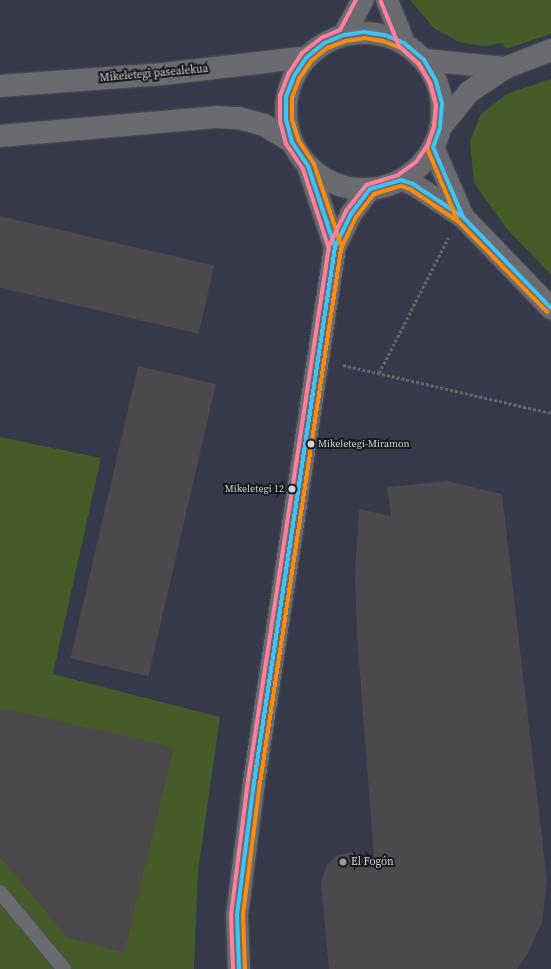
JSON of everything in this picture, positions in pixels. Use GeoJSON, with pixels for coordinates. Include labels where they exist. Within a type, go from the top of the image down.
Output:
{"type":"FeatureCollection","features":[{"type":"Feature","properties":{"kind":"street"},"geometry":{"type":"LineString","coordinates":[[344,35],[363,0]]}},
{"type":"Feature","properties":{"kind":"street"},"geometry":{"type":"LineString","coordinates":[[387,0],[404,43]]}},
{"type":"Feature","properties":{"kind":"street"},"geometry":{"type":"LineString","coordinates":[[336,247],[308,166],[292,142],[286,120],[286,97],[294,76],[307,57],[324,43],[344,35],[364,32],[385,35],[404,43],[424,60],[436,81],[442,104],[437,138],[463,217]]}},
{"type":"Feature","properties":{"kind":"street"},"geometry":{"type":"LineString","coordinates":[[308,166],[333,182],[347,187],[370,189],[401,180],[420,166],[437,138],[469,92],[505,68],[551,50]]}},
{"type":"Feature","properties":{"kind":"street","name":"Mikeletegi pasealekua"},"geometry":{"type":"LineString","coordinates":[[0,86],[163,74],[307,57]]}},
{"type":"Feature","properties":{"kind":"street"},"geometry":{"type":"LineString","coordinates":[[424,60],[505,68]]}},
{"type":"Feature","properties":{"kind":"street"},"geometry":{"type":"LineString","coordinates":[[0,136],[223,117],[238,118],[264,125],[292,142]]}},
{"type":"Feature","properties":{"kind":"street"},"geometry":{"type":"LineString","coordinates":[[401,180],[413,184],[463,217],[551,308]]}},
{"type":"Feature","properties":{"kind":"street"},"geometry":{"type":"LineString","coordinates":[[239,969],[237,915],[252,797],[336,247],[351,214],[370,189]]}},
{"type":"Feature","properties":{"kind":"lane"},"geometry":{"type":"LineString","coordinates":[[0,892],[64,969]]}},
{"type":"Feature","properties":{"kind":"path"},"geometry":{"type":"LineString","coordinates":[[380,373],[450,235]]}},
{"type":"Feature","properties":{"kind":"path"},"geometry":{"type":"LineString","coordinates":[[341,364],[551,413]]}},
{"type":"Feature","properties":{"kind":"shaded area"},"geometry":{"type":"Polygon","coordinates":[[[0,0],[551,0],[551,79],[508,93],[506,228],[551,275],[551,969],[194,969],[198,873],[220,717],[53,674],[101,458],[0,437],[0,0]]]}},
{"type":"Feature","properties":{"kind":"green space"},"geometry":{"type":"Polygon","coordinates":[[[410,0],[551,0],[551,34],[506,49],[502,43],[485,46],[459,42],[434,28],[410,0]]]}},
{"type":"Feature","properties":{"kind":"green space"},"geometry":{"type":"Polygon","coordinates":[[[551,79],[551,275],[506,228],[474,183],[470,141],[481,114],[508,93],[551,79]]]}},
{"type":"Feature","properties":{"kind":"green space"},"geometry":{"type":"Polygon","coordinates":[[[0,437],[101,458],[53,674],[220,717],[198,873],[194,969],[0,969],[0,437]]]}},
{"type":"Feature","properties":{"kind":"building"},"geometry":{"type":"Polygon","coordinates":[[[0,216],[214,265],[199,334],[0,288],[0,216]]]}},
{"type":"Feature","properties":{"kind":"building"},"geometry":{"type":"Polygon","coordinates":[[[138,366],[216,384],[148,676],[71,658],[138,366]]]}},
{"type":"Feature","properties":{"kind":"building"},"geometry":{"type":"Polygon","coordinates":[[[447,481],[502,494],[547,881],[542,922],[528,953],[517,969],[329,969],[321,882],[327,864],[338,855],[351,852],[374,857],[357,635],[355,571],[359,509],[391,516],[387,487],[447,481]]]}},
{"type":"Feature","properties":{"kind":"building"},"geometry":{"type":"Polygon","coordinates":[[[0,708],[174,747],[124,953],[67,937],[0,857],[0,708]]]}},
{"type":"Feature","properties":{"kind":"transit line"},"geometry":{"type":"LineString","coordinates":[[329,249],[303,169],[286,144],[280,121],[280,96],[289,73],[302,53],[321,38],[340,30],[356,0]]}},
{"type":"Feature","properties":{"kind":"transit line"},"geometry":{"type":"LineString","coordinates":[[233,969],[231,915],[248,781],[329,246],[346,211],[366,185],[398,175],[416,162],[428,144],[434,127],[436,105],[430,83],[419,64],[399,46],[381,2]]}},
{"type":"Feature","properties":{"kind":"transit line"},"geometry":{"type":"LineString","coordinates":[[335,247],[308,166],[292,142],[286,120],[286,97],[294,76],[307,57],[324,43],[344,35],[364,32],[385,35],[404,43],[424,60],[436,81],[442,104],[440,128],[433,147],[463,217]]}},
{"type":"Feature","properties":{"kind":"transit line"},"geometry":{"type":"LineString","coordinates":[[341,245],[314,164],[298,139],[292,119],[292,98],[299,79],[311,61],[327,48],[346,41],[364,38],[383,41],[401,48],[419,64],[430,83],[436,105],[434,127],[427,148],[457,219]]}},
{"type":"Feature","properties":{"kind":"transit line"},"geometry":{"type":"LineString","coordinates":[[239,969],[237,915],[254,782],[335,247],[351,214],[370,189],[401,180],[413,184],[463,217],[551,308]]}},
{"type":"Feature","properties":{"kind":"transit line"},"geometry":{"type":"LineString","coordinates":[[245,969],[243,915],[260,783],[341,249],[356,217],[374,194],[401,186],[410,189],[459,222],[547,312]]}},
{"type":"Feature","properties":{"kind":"place","name":"Mikeletegi-Miramon"},"geometry":{"type":"Point","coordinates":[311,444]}},
{"type":"Feature","properties":{"kind":"place","name":"Mikeletegi 12"},"geometry":{"type":"Point","coordinates":[292,489]}},
{"type":"Feature","properties":{"kind":"place","name":"El Fogón"},"geometry":{"type":"Point","coordinates":[343,862]}}]}
